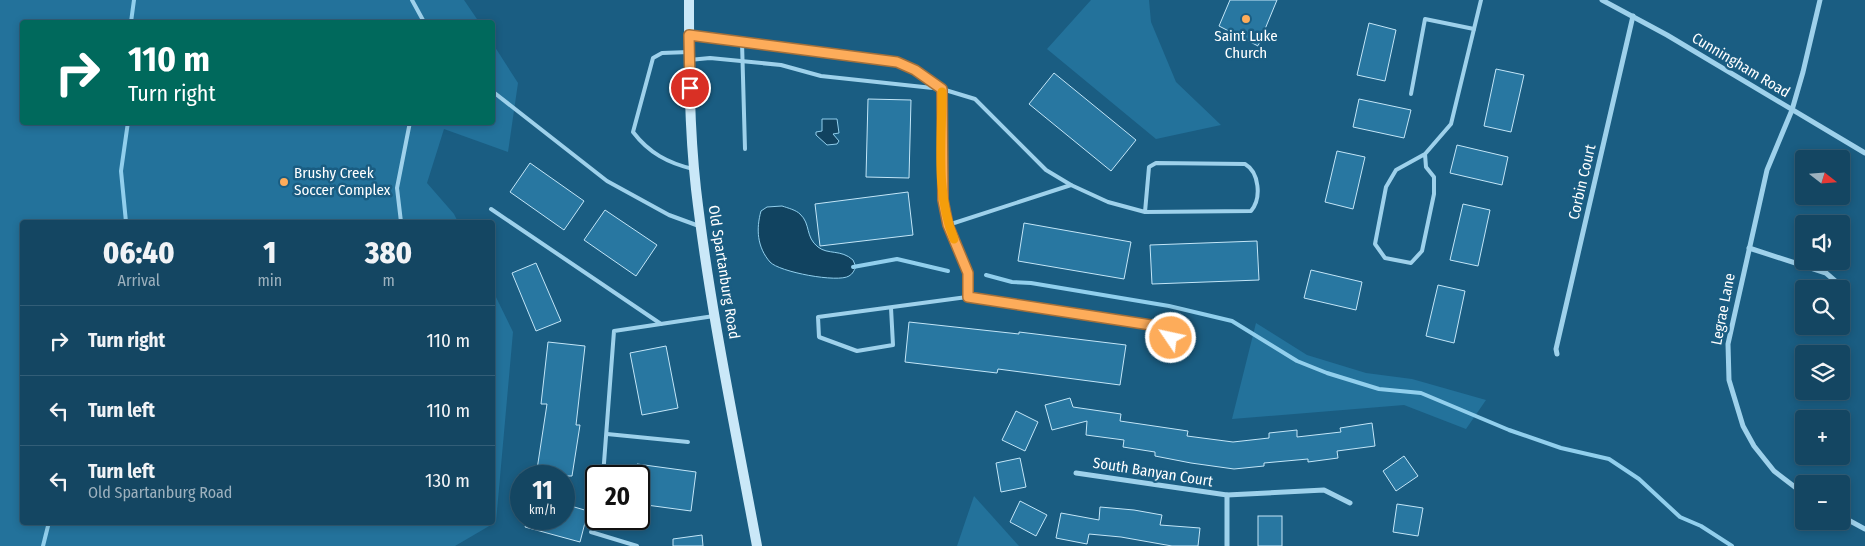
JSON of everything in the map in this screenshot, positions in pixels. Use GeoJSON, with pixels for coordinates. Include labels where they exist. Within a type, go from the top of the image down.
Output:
{"type":"FeatureCollection","features":[{"type":"Feature","properties":{"kind":"main road","name":"Old Spartanburg Road"},"geometry":{"type":"LineString","coordinates":[[689,0],[689,56],[695,169],[701,226],[714,316],[757,546]]}},
{"type":"Feature","properties":{"kind":"street","name":"Cunningham Road"},"geometry":{"type":"LineString","coordinates":[[1602,0],[1633,16],[1865,153]]}},
{"type":"Feature","properties":{"kind":"street","name":"Legrae Lane"},"geometry":{"type":"LineString","coordinates":[[1795,488],[1785,482],[1765,461],[1743,426],[1734,404],[1729,380],[1728,344],[1767,170],[1792,110],[1820,0]]}},
{"type":"Feature","properties":{"kind":"street","name":"Corbin Court"},"geometry":{"type":"LineString","coordinates":[[1557,354],[1558,340],[1633,16]]}},
{"type":"Feature","properties":{"kind":"street"},"geometry":{"type":"LineString","coordinates":[[1748,248],[1826,273],[1834,280]]}},
{"type":"Feature","properties":{"kind":"street","name":"South Banyan Court"},"geometry":{"type":"LineString","coordinates":[[1076,473],[1226,495],[1313,489],[1324,490],[1350,503]]}},
{"type":"Feature","properties":{"kind":"street"},"geometry":{"type":"LineString","coordinates":[[1226,495],[1227,546]]}},
{"type":"Feature","properties":{"kind":"street"},"geometry":{"type":"LineString","coordinates":[[1850,521],[1865,529]]}},
{"type":"Feature","properties":{"kind":"lane"},"geometry":{"type":"LineString","coordinates":[[412,0],[423,20]]}},
{"type":"Feature","properties":{"kind":"lane"},"geometry":{"type":"LineString","coordinates":[[1425,154],[1426,167],[1434,177],[1434,194],[1422,251],[1411,263],[1385,258],[1375,244],[1386,187],[1396,170],[1425,154],[1451,124],[1480,0]]}},
{"type":"Feature","properties":{"kind":"lane"},"geometry":{"type":"LineString","coordinates":[[1410,94],[1426,19],[1474,28]]}},
{"type":"Feature","properties":{"kind":"lane"},"geometry":{"type":"LineString","coordinates":[[689,35],[897,62],[915,70],[942,89]]}},
{"type":"Feature","properties":{"kind":"lane"},"geometry":{"type":"LineString","coordinates":[[742,42],[745,149]]}},
{"type":"Feature","properties":{"kind":"lane"},"geometry":{"type":"LineString","coordinates":[[695,169],[675,164],[648,150],[633,132],[653,58],[662,53],[781,65],[821,76],[942,89],[975,99],[1046,170],[1071,185],[1108,202],[1145,212],[1251,211],[1256,204],[1257,176],[1251,167],[1245,164],[1156,163],[1149,167],[1145,212]]}},
{"type":"Feature","properties":{"kind":"lane"},"geometry":{"type":"LineString","coordinates":[[942,89],[941,174],[943,200],[948,225],[968,273],[968,297]]}},
{"type":"Feature","properties":{"kind":"lane"},"geometry":{"type":"LineString","coordinates":[[495,93],[607,181],[669,215],[701,226]]}},
{"type":"Feature","properties":{"kind":"lane"},"geometry":{"type":"LineString","coordinates":[[401,220],[397,188],[409,125]]}},
{"type":"Feature","properties":{"kind":"lane"},"geometry":{"type":"LineString","coordinates":[[948,225],[1071,185]]}},
{"type":"Feature","properties":{"kind":"lane"},"geometry":{"type":"LineString","coordinates":[[491,209],[661,325]]}},
{"type":"Feature","properties":{"kind":"lane"},"geometry":{"type":"LineString","coordinates":[[890,308],[893,345],[857,351],[819,337],[818,317],[968,297],[1164,327],[1171,338]]}},
{"type":"Feature","properties":{"kind":"lane"},"geometry":{"type":"LineString","coordinates":[[604,465],[614,331],[714,316]]}},
{"type":"Feature","properties":{"kind":"lane"},"geometry":{"type":"LineString","coordinates":[[606,434],[688,442]]}},
{"type":"Feature","properties":{"kind":"lane"},"geometry":{"type":"LineString","coordinates":[[591,532],[637,546]]}},
{"type":"Feature","properties":{"kind":"shaded area"},"geometry":{"type":"Polygon","coordinates":[[[0,0],[464,0],[478,20],[20,20],[20,125],[495,125],[495,47],[518,83],[508,152],[444,129],[427,183],[457,220],[20,220],[20,525],[491,525],[455,546],[0,546],[0,0]]]}},
{"type":"Feature","properties":{"kind":"shaded area"},"geometry":{"type":"Polygon","coordinates":[[[1091,0],[1149,0],[1151,22],[1176,82],[1221,125],[1156,139],[1047,49],[1091,0]]]}},
{"type":"Feature","properties":{"kind":"shaded area"},"geometry":{"type":"Polygon","coordinates":[[[822,119],[837,119],[839,133],[833,134],[839,141],[837,144],[827,145],[816,135],[816,132],[822,131],[822,119]]]}},
{"type":"Feature","properties":{"kind":"shaded area"},"geometry":{"type":"Polygon","coordinates":[[[782,206],[800,214],[806,222],[811,239],[818,247],[826,251],[844,254],[853,260],[856,267],[852,274],[843,278],[822,277],[796,273],[770,262],[760,244],[759,218],[761,211],[767,207],[782,206]]]}},
{"type":"Feature","properties":{"kind":"shaded area"},"geometry":{"type":"Polygon","coordinates":[[[495,295],[513,332],[495,523],[495,295]]]}},
{"type":"Feature","properties":{"kind":"shaded area"},"geometry":{"type":"Polygon","coordinates":[[[1256,323],[1307,355],[1366,373],[1412,379],[1486,400],[1466,429],[1404,405],[1232,419],[1256,323]]]}},
{"type":"Feature","properties":{"kind":"shaded area"},"geometry":{"type":"Polygon","coordinates":[[[974,496],[1019,546],[957,546],[974,496]]]}},
{"type":"Feature","properties":{"kind":"building","name":"Saint Luke Church"},"geometry":{"type":"Polygon","coordinates":[[[1230,0],[1277,0],[1258,46],[1219,26],[1230,0]]]}},
{"type":"Feature","properties":{"kind":"building"},"geometry":{"type":"Polygon","coordinates":[[[1369,23],[1396,30],[1385,81],[1357,75],[1369,23]]]}},
{"type":"Feature","properties":{"kind":"building"},"geometry":{"type":"Polygon","coordinates":[[[1496,69],[1524,75],[1511,132],[1484,126],[1496,69]]]}},
{"type":"Feature","properties":{"kind":"building"},"geometry":{"type":"Polygon","coordinates":[[[1054,73],[1136,140],[1111,171],[1029,104],[1054,73]]]}},
{"type":"Feature","properties":{"kind":"building"},"geometry":{"type":"Polygon","coordinates":[[[868,99],[911,100],[909,178],[866,177],[868,99]]]}},
{"type":"Feature","properties":{"kind":"building"},"geometry":{"type":"Polygon","coordinates":[[[1359,99],[1411,110],[1404,138],[1353,127],[1359,99]]]}},
{"type":"Feature","properties":{"kind":"building"},"geometry":{"type":"Polygon","coordinates":[[[1457,145],[1508,157],[1502,185],[1450,173],[1457,145]]]}},
{"type":"Feature","properties":{"kind":"building"},"geometry":{"type":"Polygon","coordinates":[[[1337,151],[1365,157],[1353,209],[1325,202],[1337,151]]]}},
{"type":"Feature","properties":{"kind":"building"},"geometry":{"type":"Polygon","coordinates":[[[530,163],[584,201],[564,230],[510,192],[530,163]]]}},
{"type":"Feature","properties":{"kind":"building"},"geometry":{"type":"Polygon","coordinates":[[[908,192],[913,235],[820,246],[815,204],[908,192]]]}},
{"type":"Feature","properties":{"kind":"building"},"geometry":{"type":"Polygon","coordinates":[[[1463,204],[1490,210],[1478,266],[1450,260],[1463,204]]]}},
{"type":"Feature","properties":{"kind":"building"},"geometry":{"type":"Polygon","coordinates":[[[605,210],[657,245],[636,276],[584,240],[605,210]]]}},
{"type":"Feature","properties":{"kind":"building"},"geometry":{"type":"Polygon","coordinates":[[[1024,223],[1131,242],[1124,279],[1018,261],[1024,223]]]}},
{"type":"Feature","properties":{"kind":"building"},"geometry":{"type":"Polygon","coordinates":[[[1257,241],[1259,280],[1152,284],[1150,245],[1257,241]]]}},
{"type":"Feature","properties":{"kind":"building"},"geometry":{"type":"Polygon","coordinates":[[[536,263],[561,321],[536,331],[512,273],[536,263]]]}},
{"type":"Feature","properties":{"kind":"building"},"geometry":{"type":"Polygon","coordinates":[[[1311,270],[1362,282],[1356,310],[1304,298],[1311,270]]]}},
{"type":"Feature","properties":{"kind":"building"},"geometry":{"type":"Polygon","coordinates":[[[1438,285],[1465,291],[1454,343],[1426,336],[1438,285]]]}},
{"type":"Feature","properties":{"kind":"building"},"geometry":{"type":"Polygon","coordinates":[[[909,322],[1019,334],[1019,332],[1126,345],[1120,385],[998,369],[997,373],[905,362],[909,322]]]}},
{"type":"Feature","properties":{"kind":"building"},"geometry":{"type":"Polygon","coordinates":[[[548,342],[585,346],[576,425],[580,425],[574,465],[538,465],[547,404],[541,404],[548,342]]]}},
{"type":"Feature","properties":{"kind":"building"},"geometry":{"type":"Polygon","coordinates":[[[666,346],[678,408],[642,415],[630,353],[666,346]]]}},
{"type":"Feature","properties":{"kind":"building"},"geometry":{"type":"Polygon","coordinates":[[[1070,398],[1073,407],[1121,414],[1120,421],[1188,431],[1187,436],[1233,442],[1269,438],[1269,433],[1297,430],[1297,437],[1341,432],[1340,428],[1372,423],[1375,446],[1337,451],[1338,458],[1308,462],[1308,459],[1264,463],[1264,466],[1234,469],[1191,463],[1155,456],[1155,452],[1123,447],[1124,440],[1086,435],[1087,421],[1052,430],[1045,405],[1070,398]]]}},
{"type":"Feature","properties":{"kind":"building"},"geometry":{"type":"Polygon","coordinates":[[[1016,411],[1038,422],[1025,451],[1002,440],[1016,411]]]}},
{"type":"Feature","properties":{"kind":"building"},"geometry":{"type":"Polygon","coordinates":[[[1404,456],[1418,476],[1396,491],[1383,471],[1404,456]]]}},
{"type":"Feature","properties":{"kind":"building"},"geometry":{"type":"Polygon","coordinates":[[[1020,458],[1026,487],[1001,492],[996,463],[1020,458]]]}},
{"type":"Feature","properties":{"kind":"building"},"geometry":{"type":"Polygon","coordinates":[[[650,466],[696,472],[691,511],[650,505],[650,466]]]}},
{"type":"Feature","properties":{"kind":"building"},"geometry":{"type":"Polygon","coordinates":[[[1020,501],[1047,515],[1036,536],[1010,522],[1020,501]]]}},
{"type":"Feature","properties":{"kind":"building"},"geometry":{"type":"Polygon","coordinates":[[[1397,504],[1423,508],[1418,536],[1393,532],[1397,504]]]}},
{"type":"Feature","properties":{"kind":"building"},"geometry":{"type":"Polygon","coordinates":[[[575,507],[585,510],[585,523],[580,542],[536,530],[575,530],[575,507]]]}},
{"type":"Feature","properties":{"kind":"building"},"geometry":{"type":"Polygon","coordinates":[[[1100,507],[1162,515],[1160,525],[1200,528],[1198,546],[1172,546],[1121,537],[1089,534],[1087,544],[1056,538],[1061,513],[1099,520],[1100,507]]]}},
{"type":"Feature","properties":{"kind":"building"},"geometry":{"type":"Polygon","coordinates":[[[1258,516],[1282,516],[1282,546],[1258,546],[1258,516]]]}},
{"type":"Feature","properties":{"kind":"building"},"geometry":{"type":"Polygon","coordinates":[[[702,535],[703,546],[673,546],[673,539],[702,535]]]}},
{"type":"Feature","properties":{"kind":"waterway"},"geometry":{"type":"LineString","coordinates":[[131,20],[134,0]]}},
{"type":"Feature","properties":{"kind":"waterway"},"geometry":{"type":"LineString","coordinates":[[126,220],[121,171],[128,125]]}},
{"type":"Feature","properties":{"kind":"waterway"},"geometry":{"type":"LineString","coordinates":[[853,267],[897,259],[948,271]]}},
{"type":"Feature","properties":{"kind":"waterway"},"geometry":{"type":"LineString","coordinates":[[986,275],[1012,282],[1031,283],[1169,306],[1232,321],[1297,361],[1327,373],[1379,389],[1421,393],[1509,430],[1561,448],[1609,459],[1639,479],[1680,517],[1701,526],[1732,546]]}},
{"type":"Feature","properties":{"kind":"waterway"},"geometry":{"type":"LineString","coordinates":[[43,546],[48,525]]}},
{"type":"Feature","properties":{"kind":"slow traffic"},"geometry":{"type":"LineString","coordinates":[[942,92],[941,174],[943,200],[948,225],[954,239]]}},
{"type":"Feature","properties":{"kind":"place","name":"Saint Luke Church"},"geometry":{"type":"Point","coordinates":[1246,19]}},
{"type":"Feature","properties":{"kind":"place","name":"Brushy Creek Soccer Complex"},"geometry":{"type":"Point","coordinates":[284,182]}},
{"type":"Feature","properties":{"kind":"route"},"geometry":{"type":"LineString","coordinates":[[690,88],[689,35],[897,62],[915,70],[942,89],[941,174],[943,200],[948,225],[968,273],[968,297],[1164,327],[1171,338]]}}]}
